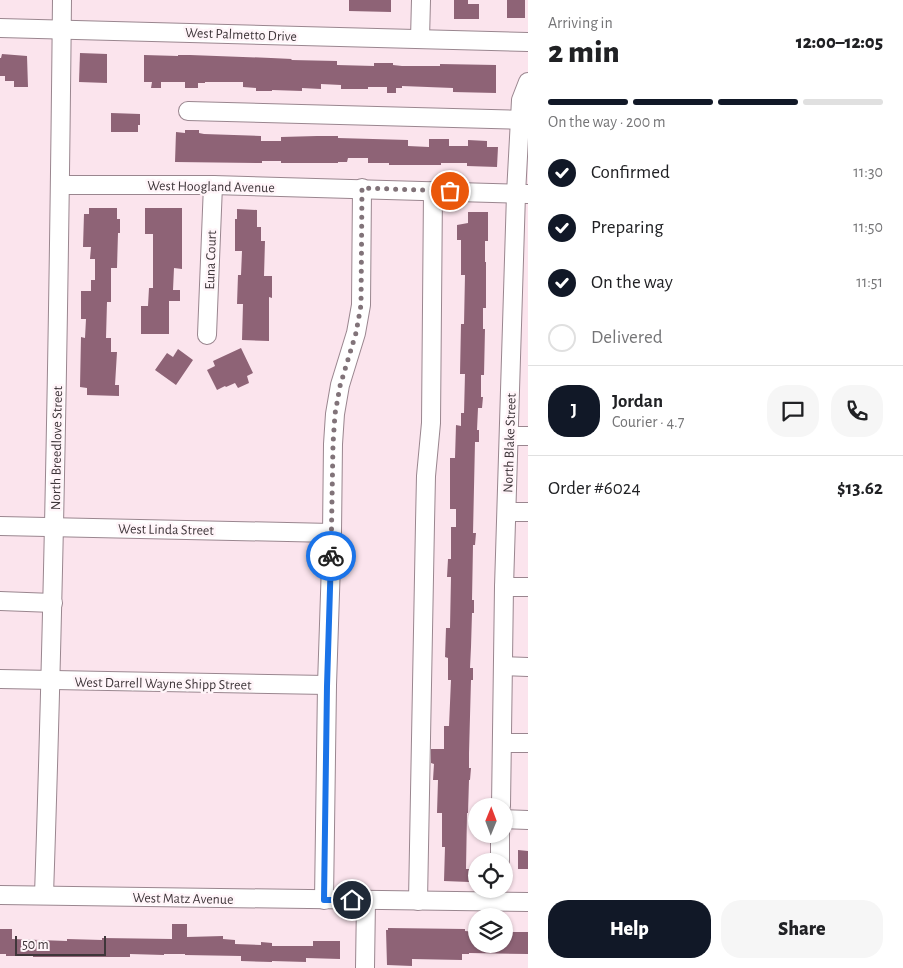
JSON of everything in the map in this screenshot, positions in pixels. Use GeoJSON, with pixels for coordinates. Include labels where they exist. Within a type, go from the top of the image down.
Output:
{"type":"FeatureCollection","features":[{"type":"Feature","properties":{"kind":"street","name":"North Breedlove Street"},"geometry":{"type":"LineString","coordinates":[[44,896],[52,680],[61,185],[62,0]]}},
{"type":"Feature","properties":{"kind":"street"},"geometry":{"type":"LineString","coordinates":[[420,39],[421,0]]}},
{"type":"Feature","properties":{"kind":"street","name":"West Palmetto Drive"},"geometry":{"type":"LineString","coordinates":[[0,28],[528,42]]}},
{"type":"Feature","properties":{"kind":"street","name":"North Blake Street"},"geometry":{"type":"LineString","coordinates":[[501,798],[504,587],[522,194],[524,120],[521,100],[528,82]]}},
{"type":"Feature","properties":{"kind":"street"},"geometry":{"type":"LineString","coordinates":[[188,110],[524,120]]}},
{"type":"Feature","properties":{"kind":"street","name":"West Hoogland Avenue"},"geometry":{"type":"LineString","coordinates":[[61,185],[213,185],[522,194]]}},
{"type":"Feature","properties":{"kind":"street","name":"Euna Court"},"geometry":{"type":"LineString","coordinates":[[207,335],[213,185]]}},
{"type":"Feature","properties":{"kind":"street"},"geometry":{"type":"LineString","coordinates":[[324,900],[333,444],[335,414],[340,386],[356,333],[361,305],[362,188]]}},
{"type":"Feature","properties":{"kind":"street"},"geometry":{"type":"LineString","coordinates":[[418,901],[424,523],[431,423],[433,191]]}},
{"type":"Feature","properties":{"kind":"street"},"geometry":{"type":"LineString","coordinates":[[510,436],[528,436]]}},
{"type":"Feature","properties":{"kind":"street"},"geometry":{"type":"LineString","coordinates":[[507,512],[528,512]]}},
{"type":"Feature","properties":{"kind":"street","name":"West Linda Street"},"geometry":{"type":"LineString","coordinates":[[0,526],[332,533]]}},
{"type":"Feature","properties":{"kind":"street"},"geometry":{"type":"LineString","coordinates":[[504,587],[528,588]]}},
{"type":"Feature","properties":{"kind":"street"},"geometry":{"type":"LineString","coordinates":[[0,601],[53,603]]}},
{"type":"Feature","properties":{"kind":"street"},"geometry":{"type":"LineString","coordinates":[[503,666],[528,667]]}},
{"type":"Feature","properties":{"kind":"street","name":"West Darrell Wayne Shipp Street"},"geometry":{"type":"LineString","coordinates":[[0,679],[327,686]]}},
{"type":"Feature","properties":{"kind":"street"},"geometry":{"type":"LineString","coordinates":[[502,743],[528,743]]}},
{"type":"Feature","properties":{"kind":"street"},"geometry":{"type":"LineString","coordinates":[[513,819],[528,820]]}},
{"type":"Feature","properties":{"kind":"street","name":"West Matz Avenue"},"geometry":{"type":"LineString","coordinates":[[0,895],[418,901],[468,897]]}},
{"type":"Feature","properties":{"kind":"street","name":"West Matz Avenue"},"geometry":{"type":"LineString","coordinates":[[512,898],[528,902]]}},
{"type":"Feature","properties":{"kind":"street"},"geometry":{"type":"LineString","coordinates":[[364,968],[366,900]]}},
{"type":"Feature","properties":{"kind":"building"},"geometry":{"type":"Polygon","coordinates":[[[349,0],[391,0],[391,12],[349,11],[349,0]]]}},
{"type":"Feature","properties":{"kind":"building"},"geometry":{"type":"Polygon","coordinates":[[[454,0],[468,0],[468,4],[479,4],[479,19],[454,19],[454,0]]]}},
{"type":"Feature","properties":{"kind":"building"},"geometry":{"type":"Polygon","coordinates":[[[507,0],[525,0],[525,18],[507,18],[507,0]]]}},
{"type":"Feature","properties":{"kind":"building"},"geometry":{"type":"Polygon","coordinates":[[[80,53],[107,54],[107,83],[79,82],[80,53]]]}},
{"type":"Feature","properties":{"kind":"building"},"geometry":{"type":"Polygon","coordinates":[[[2,54],[27,56],[28,87],[14,87],[14,81],[5,81],[5,76],[0,76],[0,58],[2,54]]]}},
{"type":"Feature","properties":{"kind":"building"},"geometry":{"type":"Polygon","coordinates":[[[144,55],[337,61],[337,65],[374,66],[374,63],[393,63],[393,65],[402,66],[440,66],[440,64],[496,65],[496,93],[453,92],[453,88],[402,86],[402,88],[396,88],[396,93],[387,93],[387,87],[341,89],[341,85],[321,84],[321,89],[302,88],[302,91],[256,91],[256,88],[243,87],[243,82],[205,82],[198,83],[198,88],[185,88],[185,82],[161,82],[161,88],[151,88],[152,82],[144,82],[144,55]]]}},
{"type":"Feature","properties":{"kind":"building"},"geometry":{"type":"Polygon","coordinates":[[[111,113],[140,114],[138,132],[111,132],[111,113]]]}},
{"type":"Feature","properties":{"kind":"building"},"geometry":{"type":"Polygon","coordinates":[[[185,130],[199,130],[199,133],[204,134],[261,136],[261,141],[281,141],[281,137],[338,136],[338,138],[408,140],[408,146],[429,147],[429,139],[449,139],[449,146],[468,146],[468,140],[487,141],[487,147],[498,147],[497,167],[467,166],[467,163],[389,165],[389,163],[368,163],[368,158],[348,158],[347,162],[338,163],[281,163],[281,161],[262,161],[262,163],[175,162],[176,132],[185,133],[185,130]]]}},
{"type":"Feature","properties":{"kind":"building"},"geometry":{"type":"Polygon","coordinates":[[[89,208],[117,208],[117,219],[120,219],[117,268],[111,268],[111,302],[107,302],[106,338],[111,338],[111,352],[117,352],[115,385],[119,385],[119,396],[87,395],[87,388],[80,387],[81,337],[85,338],[86,319],[81,319],[81,291],[91,291],[91,280],[95,280],[95,259],[90,259],[91,247],[83,247],[84,214],[89,214],[89,208]]]}},
{"type":"Feature","properties":{"kind":"building"},"geometry":{"type":"Polygon","coordinates":[[[145,208],[182,208],[182,269],[174,268],[173,290],[180,290],[180,301],[169,301],[169,334],[141,334],[141,306],[148,306],[149,288],[153,288],[153,234],[145,234],[145,208]]]}},
{"type":"Feature","properties":{"kind":"building"},"geometry":{"type":"Polygon","coordinates":[[[237,209],[257,210],[257,227],[261,227],[261,241],[265,241],[264,276],[272,276],[272,298],[269,297],[269,341],[242,340],[243,304],[237,304],[238,275],[241,275],[242,251],[235,251],[235,219],[237,219],[237,209]]]}},
{"type":"Feature","properties":{"kind":"building"},"geometry":{"type":"Polygon","coordinates":[[[468,212],[488,212],[488,241],[485,241],[486,308],[483,308],[483,329],[485,329],[484,375],[481,375],[481,397],[483,397],[482,408],[478,408],[477,430],[479,430],[479,442],[475,442],[473,533],[476,533],[475,545],[473,545],[472,600],[474,600],[474,613],[472,613],[470,668],[473,668],[473,680],[471,680],[469,768],[471,768],[467,813],[466,869],[468,869],[468,882],[444,881],[445,847],[442,847],[442,813],[437,813],[438,780],[433,780],[434,764],[431,763],[431,749],[444,749],[444,726],[449,726],[451,680],[448,680],[448,658],[445,657],[446,628],[450,628],[451,577],[447,577],[448,559],[451,559],[451,527],[456,527],[456,509],[450,509],[450,458],[455,458],[456,425],[461,426],[461,413],[464,413],[465,374],[460,374],[461,324],[464,324],[465,275],[461,275],[461,240],[457,240],[457,225],[468,223],[468,212]]]}},
{"type":"Feature","properties":{"kind":"building"},"geometry":{"type":"Polygon","coordinates":[[[241,348],[253,373],[247,376],[249,383],[238,388],[235,383],[217,390],[207,370],[215,366],[213,361],[241,348]]]}},
{"type":"Feature","properties":{"kind":"building"},"geometry":{"type":"Polygon","coordinates":[[[178,349],[193,360],[176,385],[155,370],[167,353],[173,357],[178,349]]]}},
{"type":"Feature","properties":{"kind":"building"},"geometry":{"type":"Polygon","coordinates":[[[518,850],[528,851],[528,869],[518,869],[518,850]]]}},
{"type":"Feature","properties":{"kind":"building"},"geometry":{"type":"Polygon","coordinates":[[[172,924],[187,924],[187,937],[223,936],[223,939],[235,940],[235,944],[261,945],[261,942],[272,943],[272,946],[313,946],[313,941],[340,941],[340,959],[306,958],[306,962],[272,962],[241,961],[241,956],[185,954],[130,954],[130,957],[33,957],[0,954],[0,929],[12,929],[12,939],[67,941],[67,939],[102,940],[102,938],[172,939],[172,924]]]}},
{"type":"Feature","properties":{"kind":"building"},"geometry":{"type":"Polygon","coordinates":[[[388,928],[465,929],[465,931],[468,931],[469,954],[462,954],[462,960],[412,959],[412,966],[387,965],[386,930],[388,928]]]}},
{"type":"Feature","properties":{"kind":"building"},"geometry":{"type":"Polygon","coordinates":[[[513,932],[528,932],[528,954],[469,953],[513,953],[513,932]]]}},
{"type":"Feature","properties":{"kind":"way so far"},"geometry":{"type":"LineString","coordinates":[[331,556],[335,414],[340,386],[356,333],[361,305],[362,188],[450,191]]}},
{"type":"Feature","properties":{"kind":"route"},"geometry":{"type":"LineString","coordinates":[[331,556],[324,900],[352,900]]}}]}
